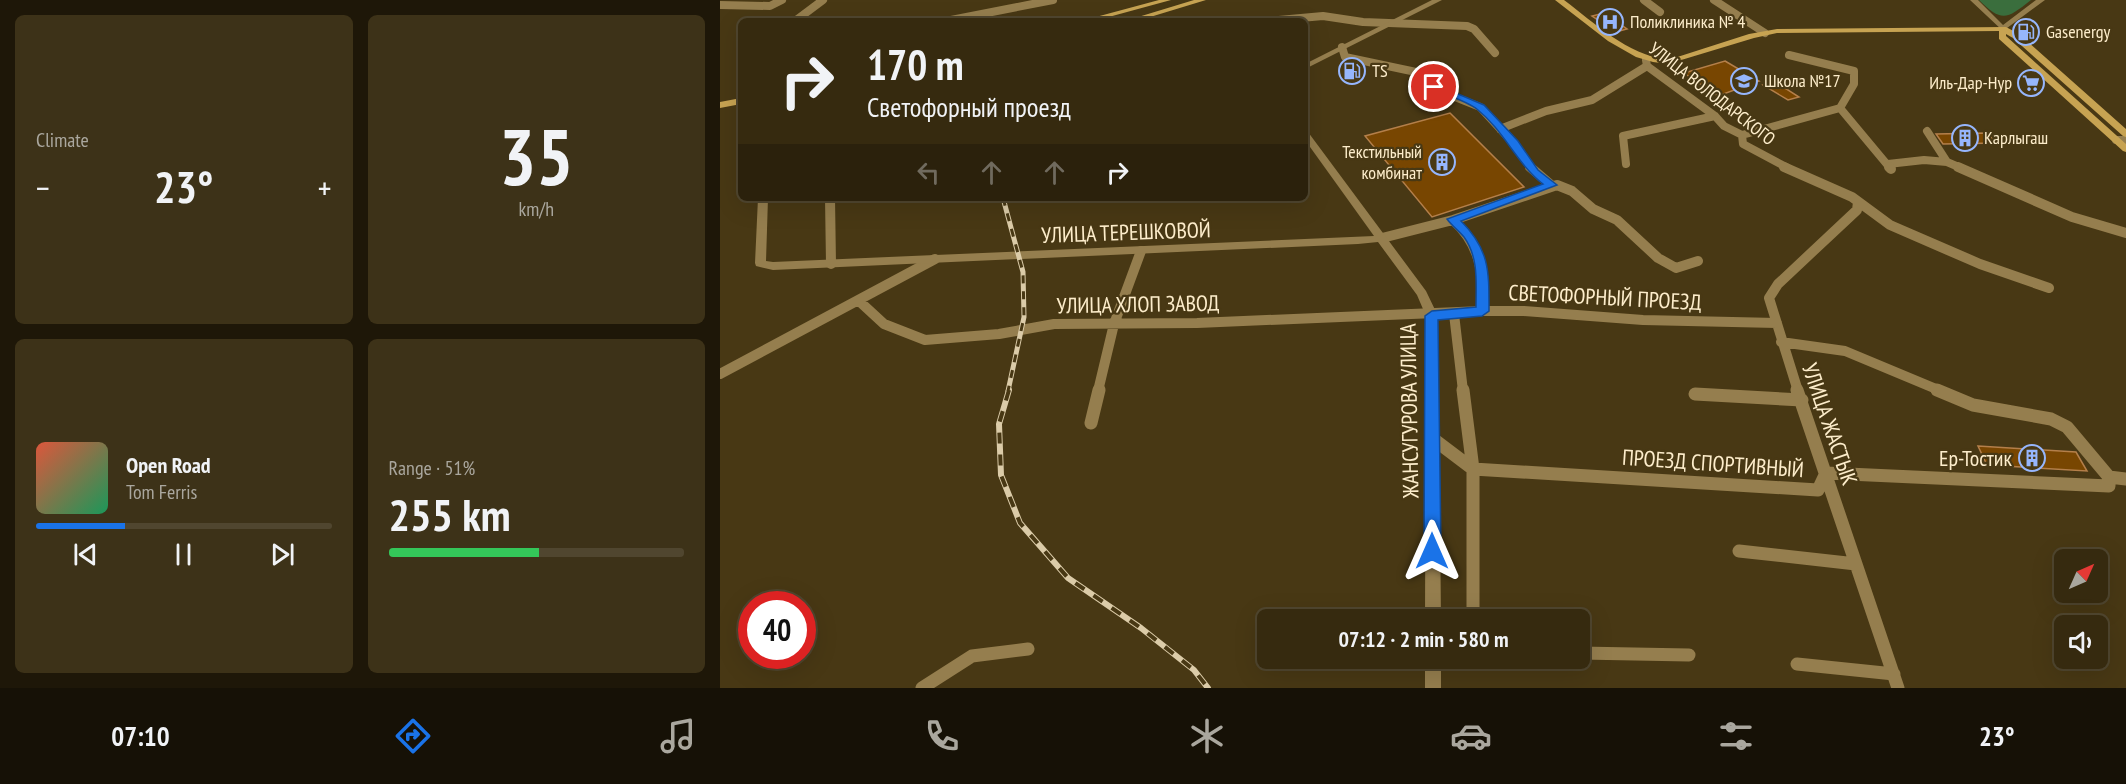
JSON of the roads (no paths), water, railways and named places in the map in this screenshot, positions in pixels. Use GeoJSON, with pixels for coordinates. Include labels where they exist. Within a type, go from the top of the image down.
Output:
{"type":"FeatureCollection","features":[{"type":"Feature","properties":{"kind":"main road"},"geometry":{"type":"LineString","coordinates":[[1097,18],[1167,0]]}},
{"type":"Feature","properties":{"kind":"main road"},"geometry":{"type":"LineString","coordinates":[[1112,18],[1179,0]]}},
{"type":"Feature","properties":{"kind":"main road"},"geometry":{"type":"LineString","coordinates":[[1139,18],[1202,0]]}},
{"type":"Feature","properties":{"kind":"main road"},"geometry":{"type":"LineString","coordinates":[[1153,18],[1213,0]]}},
{"type":"Feature","properties":{"kind":"main road","name":"УЛИЦА ВОЛОДАРСКОГО"},"geometry":{"type":"LineString","coordinates":[[1559,0],[1647,63]]}},
{"type":"Feature","properties":{"kind":"main road"},"geometry":{"type":"LineString","coordinates":[[1647,63],[1668,63],[1765,33],[2003,29],[2016,36],[2126,134]]}},
{"type":"Feature","properties":{"kind":"main road"},"geometry":{"type":"LineString","coordinates":[[2003,29],[2002,37],[2121,140],[2126,149]]}},
{"type":"Feature","properties":{"kind":"main road"},"geometry":{"type":"LineString","coordinates":[[720,97],[738,94]]}},
{"type":"Feature","properties":{"kind":"main road"},"geometry":{"type":"LineString","coordinates":[[720,105],[738,102]]}},
{"type":"Feature","properties":{"kind":"street"},"geometry":{"type":"LineString","coordinates":[[720,5],[770,6],[782,0]]}},
{"type":"Feature","properties":{"kind":"street"},"geometry":{"type":"LineString","coordinates":[[799,18],[823,0]]}},
{"type":"Feature","properties":{"kind":"street"},"geometry":{"type":"LineString","coordinates":[[961,18],[1053,0]]}},
{"type":"Feature","properties":{"kind":"street"},"geometry":{"type":"LineString","coordinates":[[1308,65],[1438,0]]}},
{"type":"Feature","properties":{"kind":"street"},"geometry":{"type":"LineString","coordinates":[[1644,0],[1659,12]]}},
{"type":"Feature","properties":{"kind":"street"},"geometry":{"type":"LineString","coordinates":[[1714,0],[1765,33]]}},
{"type":"Feature","properties":{"kind":"street"},"geometry":{"type":"LineString","coordinates":[[1974,0],[2003,29],[2041,0]]}},
{"type":"Feature","properties":{"kind":"street"},"geometry":{"type":"LineString","coordinates":[[1301,18],[1323,16],[1364,22],[1472,27],[1495,52]]}},
{"type":"Feature","properties":{"kind":"street"},"geometry":{"type":"LineString","coordinates":[[1342,48],[1346,57],[1416,72],[1440,91],[1480,107],[1514,144],[1534,172],[1551,185],[1564,187],[1593,209],[1617,220],[1664,262],[1677,268],[1698,261]]}},
{"type":"Feature","properties":{"kind":"street"},"geometry":{"type":"LineString","coordinates":[[1742,135],[1840,108],[1854,84],[1854,71],[1789,55]]}},
{"type":"Feature","properties":{"kind":"street"},"geometry":{"type":"LineString","coordinates":[[1500,129],[1546,111],[1593,100],[1647,63]]}},
{"type":"Feature","properties":{"kind":"street","name":"УЛИЦА ВОЛОДАРСКОГО"},"geometry":{"type":"LineString","coordinates":[[1647,63],[1715,116],[1724,126],[1742,135],[1743,144],[1765,158],[1852,196],[1890,225],[1956,254],[2049,288]]}},
{"type":"Feature","properties":{"kind":"street"},"geometry":{"type":"LineString","coordinates":[[1840,108],[1889,167],[1924,160],[1947,162],[2072,217],[2126,233]]}},
{"type":"Feature","properties":{"kind":"street"},"geometry":{"type":"LineString","coordinates":[[1626,164],[1623,136],[1715,116]]}},
{"type":"Feature","properties":{"kind":"street"},"geometry":{"type":"LineString","coordinates":[[1927,132],[1947,162]]}},
{"type":"Feature","properties":{"kind":"street","name":"ЖАНСУГУРОВА УЛИЦА"},"geometry":{"type":"LineString","coordinates":[[1308,138],[1422,294],[1432,316],[1433,609]]}},
{"type":"Feature","properties":{"kind":"street","name":"УЛИЦА ТЕРЕШКОВОЙ"},"geometry":{"type":"LineString","coordinates":[[763,201],[760,263],[773,266],[1141,251],[1382,238],[1453,219],[1551,185]]}},
{"type":"Feature","properties":{"kind":"street"},"geometry":{"type":"LineString","coordinates":[[830,201],[831,264]]}},
{"type":"Feature","properties":{"kind":"street","name":"УЛИЦА ЖАСТЫК"},"geometry":{"type":"LineString","coordinates":[[1858,202],[1857,210],[1778,284],[1769,298],[1781,342],[1896,681]]}},
{"type":"Feature","properties":{"kind":"street"},"geometry":{"type":"LineString","coordinates":[[1453,219],[1468,235],[1480,255],[1483,272],[1482,311]]}},
{"type":"Feature","properties":{"kind":"street"},"geometry":{"type":"LineString","coordinates":[[1091,423],[1114,324],[1141,251]]}},
{"type":"Feature","properties":{"kind":"street"},"geometry":{"type":"LineString","coordinates":[[720,374],[935,259]]}},
{"type":"Feature","properties":{"kind":"street","name":"УЛИЦА ХЛОП ЗАВОД"},"geometry":{"type":"LineString","coordinates":[[858,300],[884,324],[925,340],[999,334],[1054,324],[1432,316]]}},
{"type":"Feature","properties":{"kind":"street","name":"СВЕТОФОРНЫЙ ПРОЕЗД"},"geometry":{"type":"LineString","coordinates":[[1432,316],[1482,311],[1524,311],[1643,320],[1777,323]]}},
{"type":"Feature","properties":{"kind":"street"},"geometry":{"type":"LineString","coordinates":[[1454,314],[1473,469],[1473,609]]}},
{"type":"Feature","properties":{"kind":"street"},"geometry":{"type":"LineString","coordinates":[[1781,342],[1845,351],[1973,405],[2051,419],[2067,427],[2109,477]]}},
{"type":"Feature","properties":{"kind":"street"},"geometry":{"type":"LineString","coordinates":[[1695,394],[1802,400]]}},
{"type":"Feature","properties":{"kind":"street"},"geometry":{"type":"LineString","coordinates":[[1432,438],[1473,469]]}},
{"type":"Feature","properties":{"kind":"street","name":"ПРОЕЗД СПОРТИВНЫЙ"},"geometry":{"type":"LineString","coordinates":[[1473,469],[1818,490],[1826,473],[2109,486],[2109,477],[2126,479]]}},
{"type":"Feature","properties":{"kind":"street"},"geometry":{"type":"LineString","coordinates":[[1739,551],[1856,564]]}},
{"type":"Feature","properties":{"kind":"street"},"geometry":{"type":"LineString","coordinates":[[922,688],[972,656],[1028,649]]}},
{"type":"Feature","properties":{"kind":"street"},"geometry":{"type":"LineString","coordinates":[[1590,653],[1689,655]]}},
{"type":"Feature","properties":{"kind":"street"},"geometry":{"type":"LineString","coordinates":[[1797,664],[1896,681]]}},
{"type":"Feature","properties":{"kind":"street"},"geometry":{"type":"LineString","coordinates":[[1433,669],[1433,688]]}},
{"type":"Feature","properties":{"kind":"railway"},"geometry":{"type":"LineString","coordinates":[[1004,201],[1023,272],[1024,317],[1008,391]]}},
{"type":"Feature","properties":{"kind":"railway"},"geometry":{"type":"LineString","coordinates":[[1009,390],[999,424],[1001,475],[1020,523],[1068,578],[1141,628],[1194,670],[1208,688]]}},
{"type":"Feature","properties":{"kind":"place","name":"Поликлиника № 4"},"geometry":{"type":"Point","coordinates":[1610,22]}},
{"type":"Feature","properties":{"kind":"place","name":"Gasenergy"},"geometry":{"type":"Point","coordinates":[2026,32]}},
{"type":"Feature","properties":{"kind":"place","name":"TS"},"geometry":{"type":"Point","coordinates":[1352,71]}},
{"type":"Feature","properties":{"kind":"place","name":"Школа №17"},"geometry":{"type":"Point","coordinates":[1744,81]}},
{"type":"Feature","properties":{"kind":"place","name":"Иль-Дар-Нур"},"geometry":{"type":"Point","coordinates":[2031,83]}},
{"type":"Feature","properties":{"kind":"place","name":"Карлыгаш"},"geometry":{"type":"Point","coordinates":[1965,138]}},
{"type":"Feature","properties":{"kind":"place","name":"Текстильный комбинат"},"geometry":{"type":"Point","coordinates":[1442,162]}},
{"type":"Feature","properties":{"kind":"place","name":"Ер-Тостик"},"geometry":{"type":"Point","coordinates":[2032,458]}}]}
